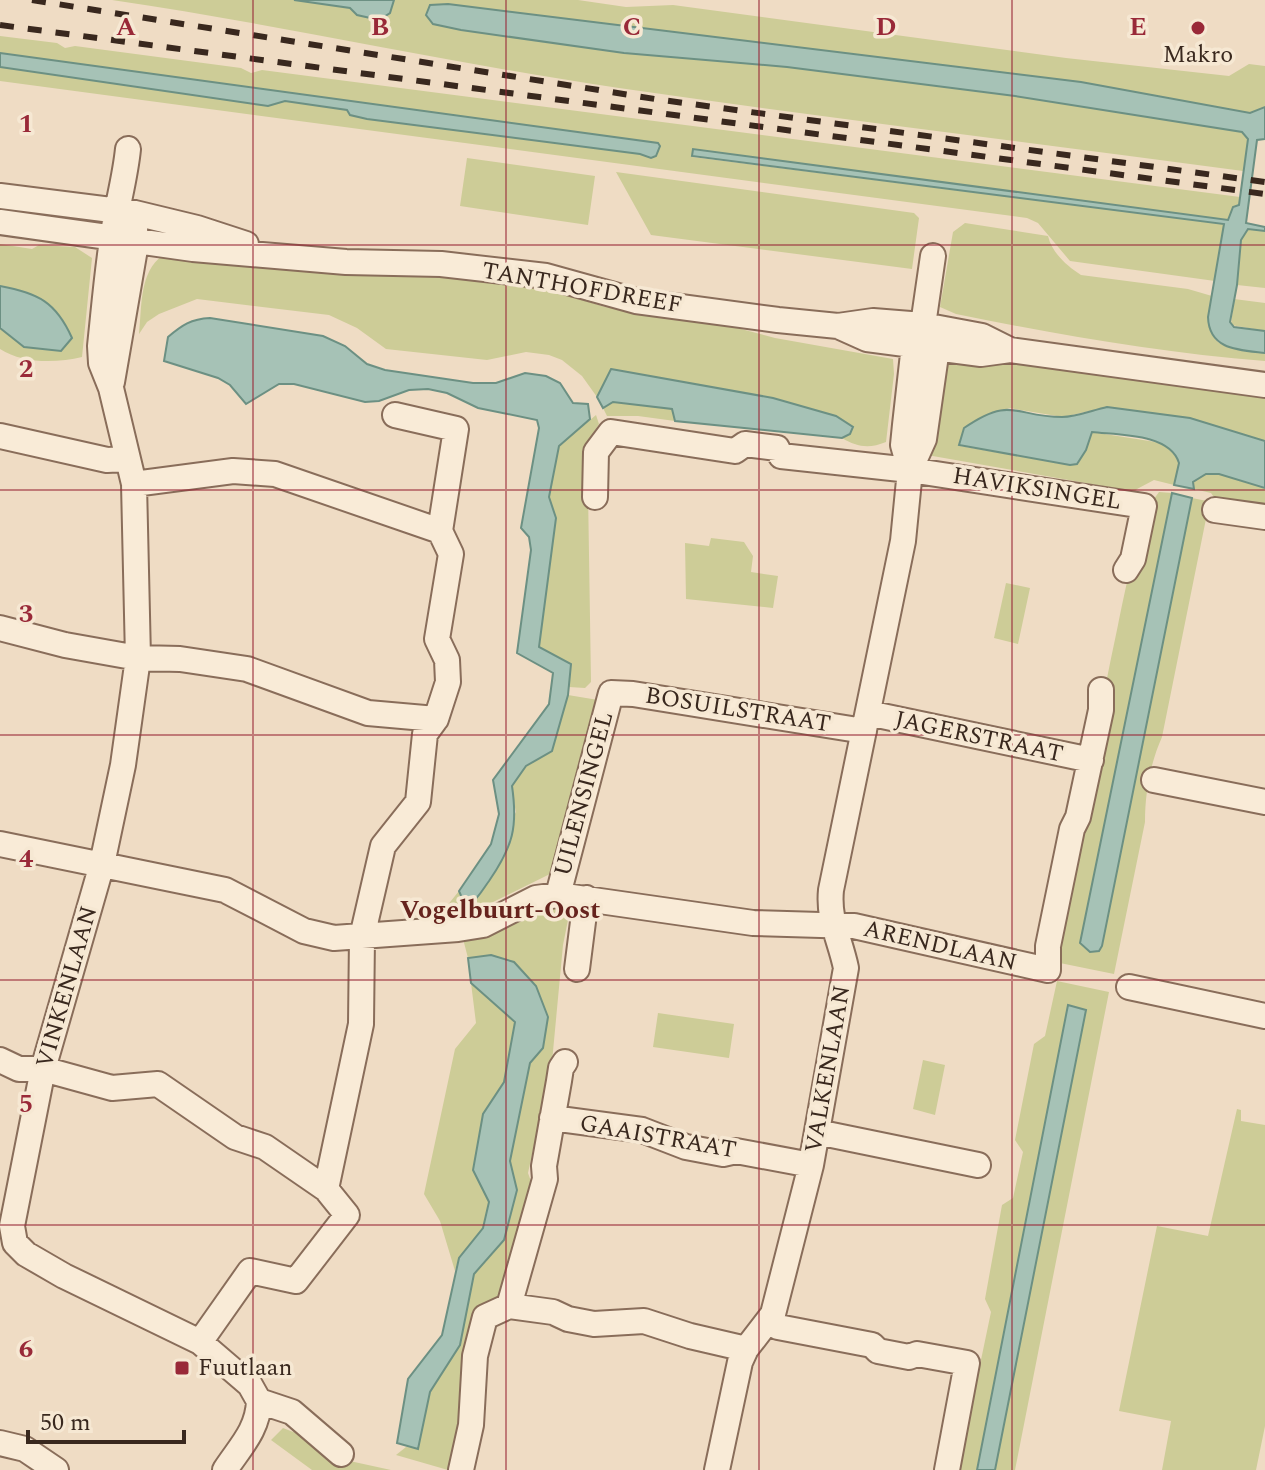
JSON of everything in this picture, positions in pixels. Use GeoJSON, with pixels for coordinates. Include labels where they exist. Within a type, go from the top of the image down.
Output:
{"type":"FeatureCollection","features":[{"type":"Feature","properties":{"kind":"street","name":"VINKENLAAN"},"geometry":{"type":"LineString","coordinates":[[128,149],[124,242],[100,346],[101,363],[111,388],[134,484],[138,658],[123,765],[102,864],[43,1069],[7,1247],[200,1342],[250,1385],[259,1401],[292,1412],[341,1454]]}},
{"type":"Feature","properties":{"kind":"street","name":"TANTHOFDREEF"},"geometry":{"type":"LineString","coordinates":[[0,196],[126,212],[197,228],[278,255]]}},
{"type":"Feature","properties":{"kind":"street","name":"TANTHOFDREEF"},"geometry":{"type":"LineString","coordinates":[[0,222],[124,242],[346,262],[441,264],[546,276],[636,301],[838,326],[873,321],[981,354],[1010,350],[1265,385]]}},
{"type":"Feature","properties":{"kind":"street","name":"VALKENLAAN"},"geometry":{"type":"LineString","coordinates":[[717,1470],[740,1362],[746,1349],[770,1322],[817,1132],[846,968],[832,925],[829,908],[831,890],[903,541],[910,470],[903,445],[925,339],[933,256]]}},
{"type":"Feature","properties":{"kind":"street"},"geometry":{"type":"LineString","coordinates":[[326,1189],[361,1024],[362,937],[383,846],[418,802],[425,734],[436,719],[448,682],[447,660],[437,639],[451,554],[440,531],[456,429],[395,415]]}},
{"type":"Feature","properties":{"kind":"street"},"geometry":{"type":"LineString","coordinates":[[595,497],[596,452],[611,432],[735,451],[745,444],[777,448],[781,456],[910,470]]}},
{"type":"Feature","properties":{"kind":"street"},"geometry":{"type":"LineString","coordinates":[[0,436],[107,460],[127,459]]}},
{"type":"Feature","properties":{"kind":"street","name":"HAVIKSINGEL"},"geometry":{"type":"LineString","coordinates":[[910,470],[1144,506],[1133,559],[1126,570]]}},
{"type":"Feature","properties":{"kind":"street"},"geometry":{"type":"LineString","coordinates":[[134,484],[233,471],[275,474],[440,531]]}},
{"type":"Feature","properties":{"kind":"street"},"geometry":{"type":"LineString","coordinates":[[1215,510],[1265,517]]}},
{"type":"Feature","properties":{"kind":"street"},"geometry":{"type":"LineString","coordinates":[[0,628],[65,645],[138,658],[180,659],[247,669],[368,713],[436,719]]}},
{"type":"Feature","properties":{"kind":"street"},"geometry":{"type":"LineString","coordinates":[[1091,760],[1101,710],[1101,690]]}},
{"type":"Feature","properties":{"kind":"street","name":"BOSUILSTRAAT"},"geometry":{"type":"LineString","coordinates":[[611,693],[866,722]]}},
{"type":"Feature","properties":{"kind":"street","name":"UILENSINGEL"},"geometry":{"type":"LineString","coordinates":[[558,895],[611,693]]}},
{"type":"Feature","properties":{"kind":"street","name":"JAGERSTRAAT"},"geometry":{"type":"LineString","coordinates":[[866,722],[1091,760]]}},
{"type":"Feature","properties":{"kind":"street","name":"ARENDLAAN"},"geometry":{"type":"LineString","coordinates":[[558,895],[753,923],[854,926],[1048,970],[1048,946],[1072,829],[1078,817],[1091,760]]}},
{"type":"Feature","properties":{"kind":"street"},"geometry":{"type":"LineString","coordinates":[[1154,780],[1265,802]]}},
{"type":"Feature","properties":{"kind":"street"},"geometry":{"type":"LineString","coordinates":[[0,844],[225,890],[304,931],[334,938],[483,925],[536,898],[558,895]]}},
{"type":"Feature","properties":{"kind":"street"},"geometry":{"type":"LineString","coordinates":[[577,969],[586,898]]}},
{"type":"Feature","properties":{"kind":"street"},"geometry":{"type":"LineString","coordinates":[[1129,987],[1265,1016]]}},
{"type":"Feature","properties":{"kind":"street"},"geometry":{"type":"LineString","coordinates":[[0,1060],[19,1069],[43,1069],[112,1088],[158,1084],[235,1137],[265,1147],[326,1189],[347,1215],[296,1281],[250,1271],[200,1342]]}},
{"type":"Feature","properties":{"kind":"street"},"geometry":{"type":"LineString","coordinates":[[509,1306],[545,1179],[544,1166],[552,1118],[561,1068],[565,1062]]}},
{"type":"Feature","properties":{"kind":"street","name":"GAAISTRAAT"},"geometry":{"type":"LineString","coordinates":[[552,1118],[630,1127],[686,1147],[723,1154],[736,1151],[811,1165]]}},
{"type":"Feature","properties":{"kind":"street"},"geometry":{"type":"LineString","coordinates":[[817,1132],[978,1165]]}},
{"type":"Feature","properties":{"kind":"street"},"geometry":{"type":"LineString","coordinates":[[461,1470],[471,1425],[475,1356],[485,1317],[509,1306],[553,1312],[568,1319],[594,1324],[644,1321],[746,1349]]}},
{"type":"Feature","properties":{"kind":"street"},"geometry":{"type":"LineString","coordinates":[[770,1322],[778,1327],[872,1345],[878,1351],[967,1363],[947,1470]]}},
{"type":"Feature","properties":{"kind":"street"},"geometry":{"type":"LineString","coordinates":[[225,1470],[256,1422],[259,1401]]}},
{"type":"Feature","properties":{"kind":"street"},"geometry":{"type":"LineString","coordinates":[[0,1443],[25,1449],[56,1470]]}},
{"type":"Feature","properties":{"kind":"shaded area"},"geometry":{"type":"Polygon","coordinates":[[[112,0],[294,0],[351,8],[357,15],[379,20],[390,13],[394,0],[578,0],[626,7],[673,5],[1066,58],[1229,76],[1249,64],[1265,66],[1265,107],[1251,113],[1081,82],[448,4],[433,24],[624,53],[787,67],[1015,96],[1243,132],[1248,139],[1243,171],[619,88],[112,0]]]}},
{"type":"Feature","properties":{"kind":"shaded area"},"geometry":{"type":"Polygon","coordinates":[[[294,0],[394,0],[390,13],[379,20],[357,15],[350,8],[294,0]]]}},
{"type":"Feature","properties":{"kind":"shaded area"},"geometry":{"type":"Polygon","coordinates":[[[448,4],[1081,82],[1250,113],[1265,107],[1265,139],[1257,140],[1246,223],[1265,227],[1265,231],[1248,229],[1241,240],[1230,322],[1234,327],[1265,331],[1265,353],[1227,346],[1214,336],[1210,328],[1208,317],[1224,224],[692,156],[693,149],[1228,220],[1233,207],[1239,205],[1248,139],[1242,132],[1015,96],[787,67],[624,53],[433,24],[426,15],[430,5],[448,4]]]}},
{"type":"Feature","properties":{"kind":"shaded area"},"geometry":{"type":"Polygon","coordinates":[[[0,36],[57,43],[65,48],[75,46],[241,68],[251,73],[262,70],[1240,197],[1239,206],[1233,207],[1228,220],[693,149],[692,157],[1224,224],[1215,281],[1070,261],[1038,223],[1027,218],[0,81],[0,67],[268,106],[285,101],[347,110],[350,115],[367,119],[640,154],[651,158],[658,143],[0,53],[0,36]]]}},
{"type":"Feature","properties":{"kind":"shaded area"},"geometry":{"type":"Polygon","coordinates":[[[0,53],[658,143],[660,146],[656,156],[651,158],[640,154],[367,119],[350,115],[347,110],[285,101],[268,106],[0,67],[0,53]]]}},
{"type":"Feature","properties":{"kind":"shaded area"},"geometry":{"type":"Polygon","coordinates":[[[467,158],[595,176],[588,225],[460,206],[467,158]]]}},
{"type":"Feature","properties":{"kind":"shaded area"},"geometry":{"type":"Polygon","coordinates":[[[616,172],[914,213],[919,218],[912,269],[651,235],[616,172]]]}},
{"type":"Feature","properties":{"kind":"shaded area"},"geometry":{"type":"Polygon","coordinates":[[[965,223],[1048,236],[1061,258],[1081,275],[1188,289],[1212,296],[1210,326],[1213,336],[1226,346],[1265,353],[1265,361],[1072,336],[956,314],[940,307],[953,232],[965,223]]]}},
{"type":"Feature","properties":{"kind":"shaded area"},"geometry":{"type":"Polygon","coordinates":[[[1248,229],[1265,231],[1265,288],[1237,285],[1241,240],[1248,229]]]}},
{"type":"Feature","properties":{"kind":"shaded area"},"geometry":{"type":"Polygon","coordinates":[[[0,244],[32,249],[39,245],[75,247],[92,258],[82,357],[40,361],[0,349],[0,328],[24,347],[61,351],[27,292],[0,286],[0,244]]]}},
{"type":"Feature","properties":{"kind":"shaded area"},"geometry":{"type":"Polygon","coordinates":[[[163,255],[455,276],[550,290],[605,307],[722,324],[775,338],[893,359],[886,442],[869,446],[848,441],[842,438],[850,434],[845,421],[813,409],[603,388],[597,397],[582,376],[562,360],[549,355],[526,352],[487,360],[386,349],[357,328],[329,315],[197,299],[159,314],[147,322],[139,334],[146,280],[155,262],[163,255]]]}},
{"type":"Feature","properties":{"kind":"shaded area"},"geometry":{"type":"Polygon","coordinates":[[[0,286],[35,296],[52,308],[72,338],[61,351],[24,347],[0,328],[0,286]]]}},
{"type":"Feature","properties":{"kind":"shaded area"},"geometry":{"type":"Polygon","coordinates":[[[1234,299],[1265,303],[1265,331],[1231,325],[1234,299]]]}},
{"type":"Feature","properties":{"kind":"shaded area"},"geometry":{"type":"Polygon","coordinates":[[[210,318],[323,336],[345,346],[367,364],[385,370],[473,383],[496,383],[525,373],[546,376],[560,383],[573,403],[588,404],[590,419],[559,446],[549,497],[556,518],[539,647],[571,664],[568,695],[552,751],[526,766],[512,786],[514,825],[504,857],[480,894],[466,907],[459,891],[491,844],[499,814],[493,780],[549,704],[553,673],[517,653],[531,550],[529,537],[521,528],[539,428],[537,420],[478,408],[447,393],[428,389],[409,390],[379,401],[365,402],[294,384],[279,384],[246,404],[230,385],[218,378],[164,361],[168,337],[187,323],[210,318]]]}},
{"type":"Feature","properties":{"kind":"shaded area"},"geometry":{"type":"Polygon","coordinates":[[[972,356],[1265,396],[1265,441],[1190,418],[1107,407],[1063,417],[1009,408],[964,428],[960,446],[1070,465],[1078,464],[1092,432],[1162,443],[1171,449],[1179,463],[1174,485],[1154,480],[1137,489],[1129,498],[1114,488],[927,455],[942,372],[950,362],[972,356]]]}},
{"type":"Feature","properties":{"kind":"shaded area"},"geometry":{"type":"Polygon","coordinates":[[[611,369],[773,398],[836,416],[853,427],[850,434],[842,438],[675,421],[672,409],[613,402],[603,408],[597,397],[611,369]]]}},
{"type":"Feature","properties":{"kind":"shaded area"},"geometry":{"type":"Polygon","coordinates":[[[613,402],[672,409],[675,421],[607,416],[603,408],[613,402]]]}},
{"type":"Feature","properties":{"kind":"shaded area"},"geometry":{"type":"Polygon","coordinates":[[[1107,407],[1190,418],[1265,441],[1265,488],[1219,474],[1206,474],[1193,482],[1194,489],[1174,485],[1179,463],[1174,453],[1154,441],[1128,435],[1092,432],[1077,464],[1070,465],[959,445],[964,428],[993,412],[1013,410],[1062,417],[1107,407]]]}},
{"type":"Feature","properties":{"kind":"shaded area"},"geometry":{"type":"Polygon","coordinates":[[[596,415],[599,424],[583,449],[584,490],[588,491],[591,682],[585,688],[569,687],[571,664],[539,647],[556,518],[549,498],[559,446],[596,415]]]}},
{"type":"Feature","properties":{"kind":"shaded area"},"geometry":{"type":"Polygon","coordinates":[[[1206,474],[1219,474],[1265,488],[1265,513],[1221,507],[1211,493],[1194,489],[1192,482],[1206,474]]]}},
{"type":"Feature","properties":{"kind":"shaded area"},"geometry":{"type":"Polygon","coordinates":[[[1159,492],[1172,493],[1080,943],[1101,949],[1192,498],[1209,504],[1162,737],[1149,779],[1145,822],[1114,974],[1055,962],[1125,594],[1145,518],[1159,492]]]}},
{"type":"Feature","properties":{"kind":"shaded area"},"geometry":{"type":"Polygon","coordinates":[[[1172,493],[1192,498],[1102,946],[1099,951],[1090,952],[1080,943],[1172,493]]]}},
{"type":"Feature","properties":{"kind":"shaded area"},"geometry":{"type":"Polygon","coordinates":[[[711,538],[744,542],[753,556],[751,572],[778,576],[773,608],[686,599],[685,543],[709,546],[711,538]]]}},
{"type":"Feature","properties":{"kind":"shaded area"},"geometry":{"type":"Polygon","coordinates":[[[1006,583],[1030,588],[1018,644],[994,638],[1006,583]]]}},
{"type":"Feature","properties":{"kind":"shaded area"},"geometry":{"type":"Polygon","coordinates":[[[568,695],[598,700],[552,873],[491,903],[438,917],[459,891],[466,906],[516,812],[511,786],[526,766],[552,751],[568,695]]]}},
{"type":"Feature","properties":{"kind":"shaded area"},"geometry":{"type":"Polygon","coordinates":[[[571,905],[563,945],[552,1062],[528,1173],[533,1187],[503,1293],[477,1312],[471,1368],[448,1470],[396,1455],[406,1447],[418,1448],[430,1392],[460,1345],[474,1274],[504,1239],[517,1190],[510,1161],[530,1063],[543,1048],[491,955],[468,958],[462,935],[519,909],[571,905]]]}},
{"type":"Feature","properties":{"kind":"shaded area"},"geometry":{"type":"Polygon","coordinates":[[[491,955],[514,962],[536,986],[548,1017],[543,1048],[530,1063],[510,1161],[517,1190],[504,1240],[474,1274],[460,1345],[430,1392],[418,1449],[397,1443],[408,1379],[442,1335],[459,1258],[483,1228],[489,1202],[473,1170],[483,1114],[504,1082],[515,1022],[471,983],[468,958],[491,955]]]}},
{"type":"Feature","properties":{"kind":"shaded area"},"geometry":{"type":"Polygon","coordinates":[[[1057,981],[1109,992],[1015,1470],[995,1470],[1086,1010],[1069,1005],[977,1470],[958,1470],[991,1312],[985,1299],[1002,1205],[1013,1198],[1023,1152],[1015,1140],[1034,1044],[1045,1036],[1057,981]]]}},
{"type":"Feature","properties":{"kind":"shaded area"},"geometry":{"type":"Polygon","coordinates":[[[471,983],[515,1022],[504,1082],[483,1114],[489,1202],[483,1228],[459,1258],[455,1271],[440,1221],[424,1194],[455,1049],[476,1023],[471,983]]]}},
{"type":"Feature","properties":{"kind":"shaded area"},"geometry":{"type":"Polygon","coordinates":[[[1068,1005],[1086,1010],[995,1470],[977,1470],[1068,1005]]]}},
{"type":"Feature","properties":{"kind":"shaded area"},"geometry":{"type":"Polygon","coordinates":[[[658,1013],[734,1024],[729,1058],[653,1047],[658,1013]]]}},
{"type":"Feature","properties":{"kind":"shaded area"},"geometry":{"type":"Polygon","coordinates":[[[923,1060],[945,1065],[935,1115],[913,1109],[923,1060]]]}},
{"type":"Feature","properties":{"kind":"shaded area"},"geometry":{"type":"Polygon","coordinates":[[[1237,1109],[1241,1110],[1241,1121],[1265,1125],[1265,1426],[1256,1470],[1162,1470],[1171,1421],[1119,1411],[1157,1226],[1208,1236],[1237,1109]]]}},
{"type":"Feature","properties":{"kind":"shaded area"},"geometry":{"type":"Polygon","coordinates":[[[283,1428],[306,1437],[336,1458],[391,1470],[312,1470],[271,1440],[283,1428]]]}},
{"type":"Feature","properties":{"kind":"railway"},"geometry":{"type":"LineString","coordinates":[[32,0],[655,99],[1265,182]]}},
{"type":"Feature","properties":{"kind":"railway"},"geometry":{"type":"LineString","coordinates":[[0,25],[1265,194]]}},
{"type":"Feature","properties":{"kind":"place","name":"Makro"},"geometry":{"type":"Point","coordinates":[1198,28]}},
{"type":"Feature","properties":{"kind":"place","name":"Fuutlaan"},"geometry":{"type":"Point","coordinates":[182,1368]}},
{"type":"Feature","properties":{"kind":"district","name":"Vogelbuurt-Oost"},"geometry":{"type":"Point","coordinates":[500,910]}}]}
